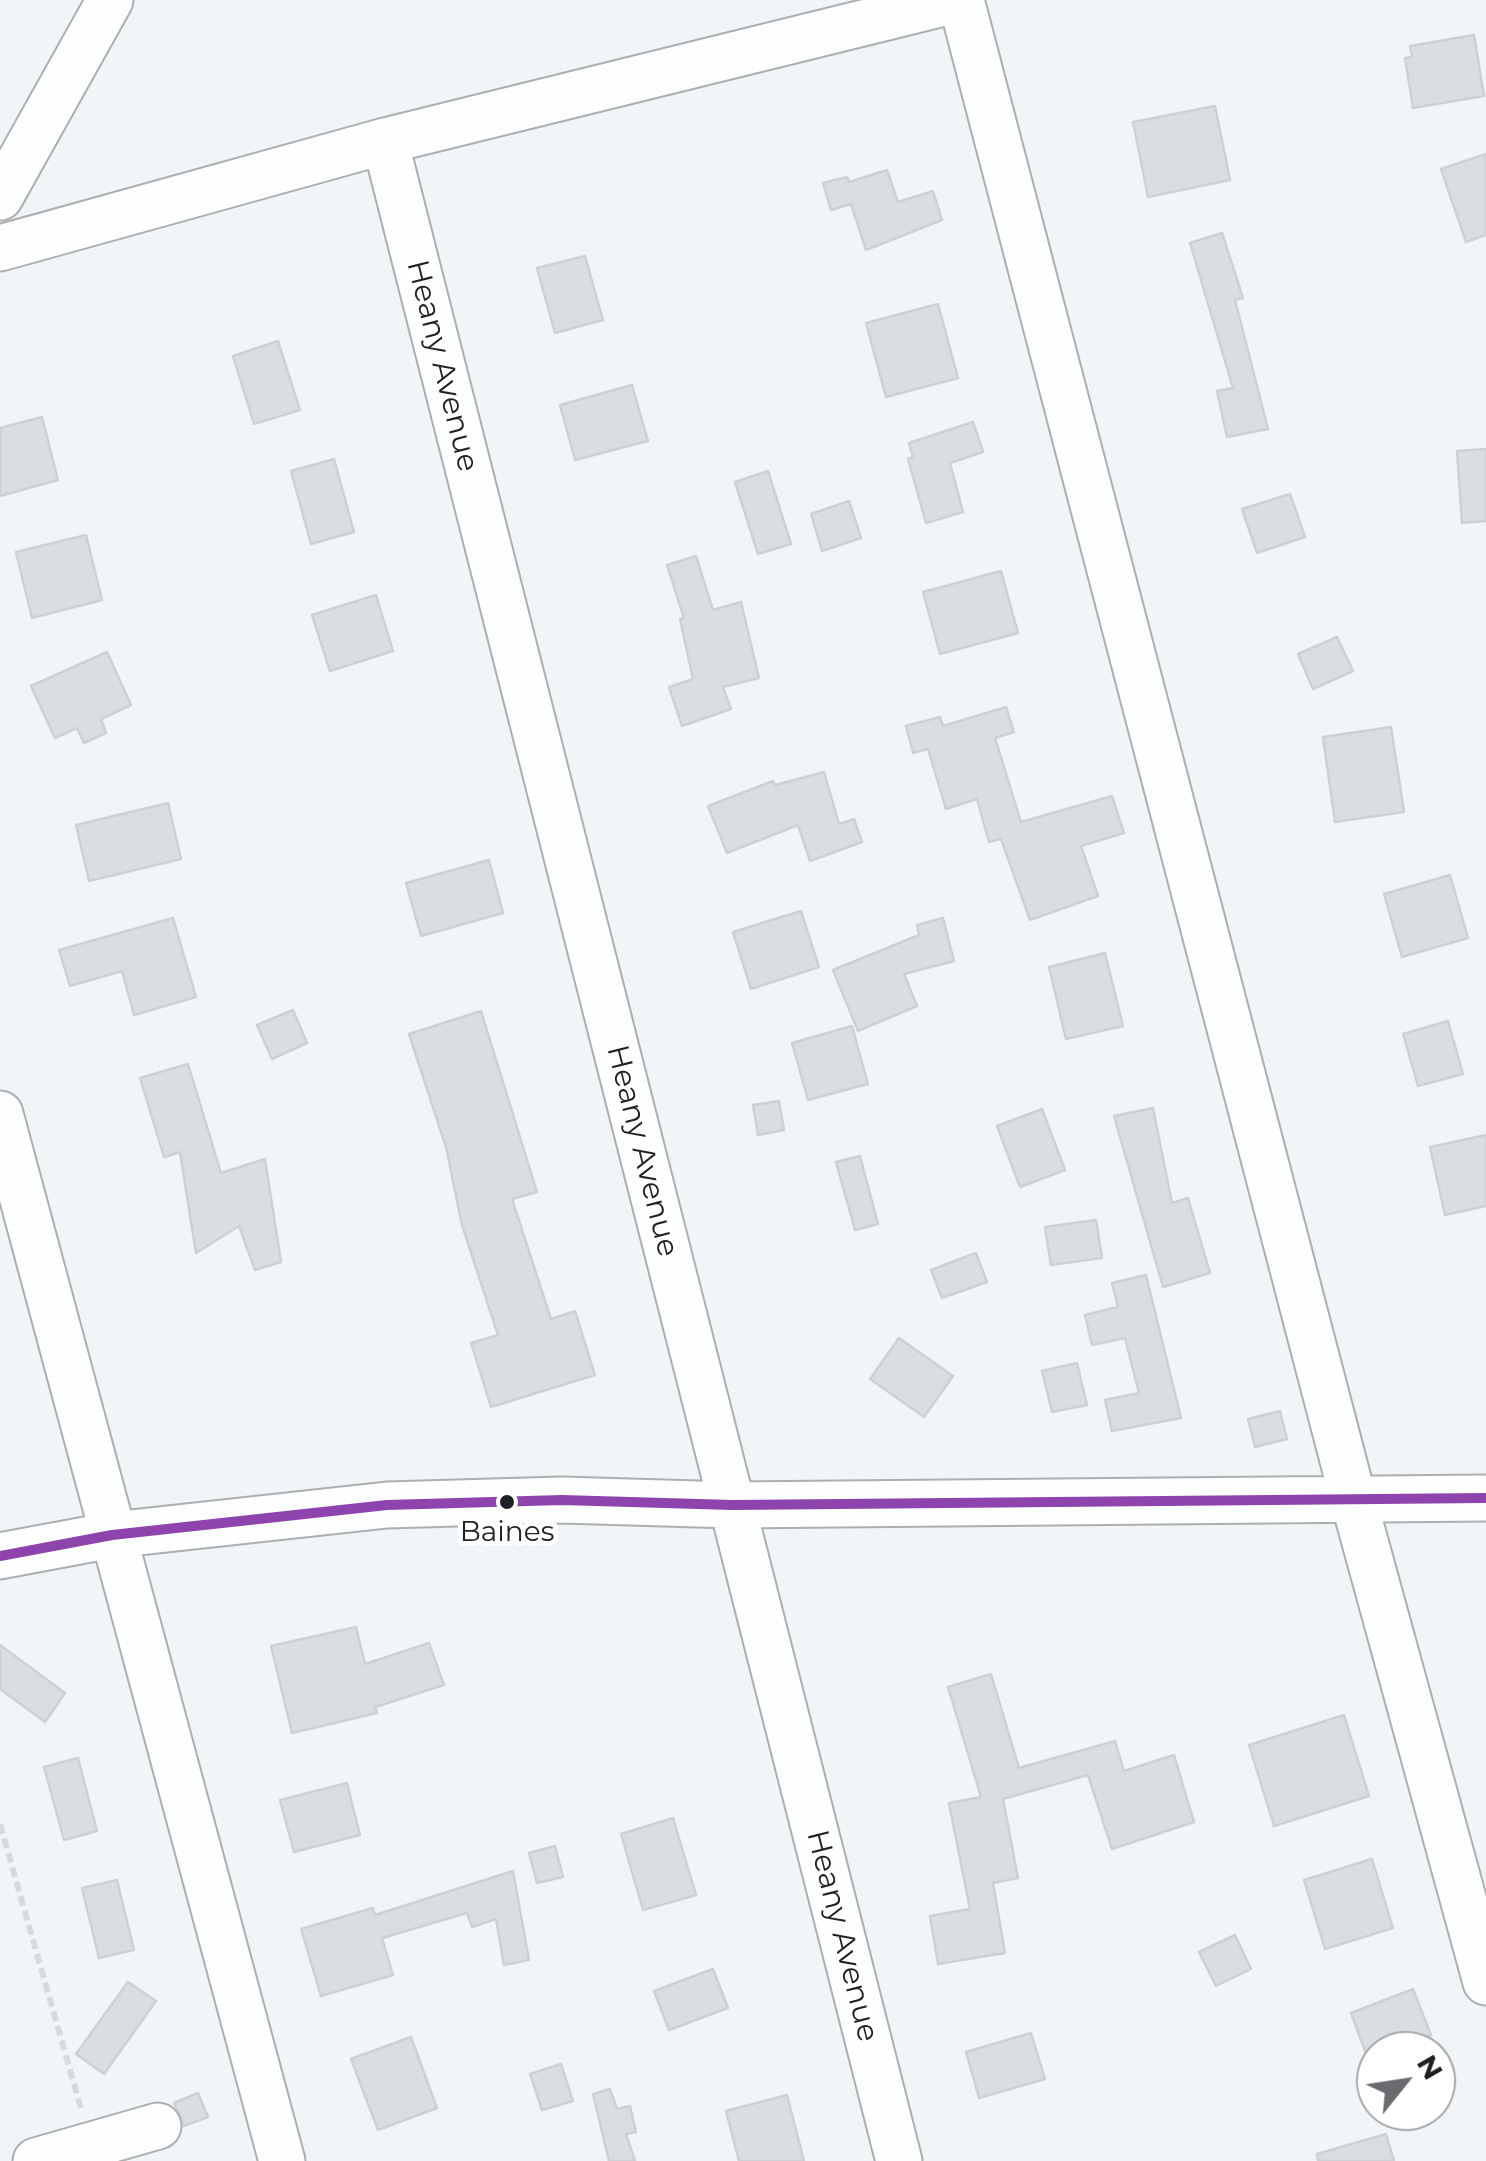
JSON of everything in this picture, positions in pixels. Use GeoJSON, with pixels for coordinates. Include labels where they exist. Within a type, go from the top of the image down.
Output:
{"type":"FeatureCollection","features":[{"type":"Feature","properties":{"kind":"street"},"geometry":{"type":"LineString","coordinates":[[0,198],[110,0]]}},
{"type":"Feature","properties":{"kind":"street"},"geometry":{"type":"LineString","coordinates":[[0,248],[827,17],[959,0],[1353,1498],[1486,1982]]}},
{"type":"Feature","properties":{"kind":"street","name":"Heany Avenue"},"geometry":{"type":"LineString","coordinates":[[384,141],[899,2161]]}},
{"type":"Feature","properties":{"kind":"street"},"geometry":{"type":"LineString","coordinates":[[0,1114],[282,2161]]}},
{"type":"Feature","properties":{"kind":"street"},"geometry":{"type":"LineString","coordinates":[[0,1556],[112,1535],[387,1506],[562,1500],[732,1504],[1486,1498]]}},
{"type":"Feature","properties":{"kind":"street"},"geometry":{"type":"LineString","coordinates":[[36,2161],[158,2126]]}},
{"type":"Feature","properties":{"kind":"path"},"geometry":{"type":"LineString","coordinates":[[0,1824],[91,2145]]}},
{"type":"Feature","properties":{"kind":"building"},"geometry":{"type":"Polygon","coordinates":[[[1474,35],[1484,96],[1413,108],[1405,58],[1412,57],[1410,46],[1474,35]]]}},
{"type":"Feature","properties":{"kind":"building"},"geometry":{"type":"Polygon","coordinates":[[[1215,106],[1230,180],[1148,197],[1133,122],[1215,106]]]}},
{"type":"Feature","properties":{"kind":"building"},"geometry":{"type":"Polygon","coordinates":[[[1486,154],[1486,235],[1466,242],[1441,169],[1486,154]]]}},
{"type":"Feature","properties":{"kind":"building"},"geometry":{"type":"Polygon","coordinates":[[[887,170],[898,202],[933,191],[942,220],[866,250],[851,204],[831,210],[823,183],[847,177],[849,182],[887,170]]]}},
{"type":"Feature","properties":{"kind":"building"},"geometry":{"type":"Polygon","coordinates":[[[1222,233],[1243,298],[1235,300],[1268,429],[1227,437],[1217,391],[1233,388],[1190,243],[1222,233]]]}},
{"type":"Feature","properties":{"kind":"building"},"geometry":{"type":"Polygon","coordinates":[[[585,256],[603,320],[555,333],[537,268],[585,256]]]}},
{"type":"Feature","properties":{"kind":"building"},"geometry":{"type":"Polygon","coordinates":[[[938,304],[958,378],[886,397],[866,323],[938,304]]]}},
{"type":"Feature","properties":{"kind":"building"},"geometry":{"type":"Polygon","coordinates":[[[278,341],[300,410],[254,424],[233,356],[278,341]]]}},
{"type":"Feature","properties":{"kind":"building"},"geometry":{"type":"Polygon","coordinates":[[[632,385],[648,441],[575,460],[560,405],[632,385]]]}},
{"type":"Feature","properties":{"kind":"building"},"geometry":{"type":"Polygon","coordinates":[[[42,417],[58,480],[0,496],[0,428],[42,417]]]}},
{"type":"Feature","properties":{"kind":"building"},"geometry":{"type":"Polygon","coordinates":[[[973,422],[983,452],[950,463],[963,512],[926,523],[908,459],[913,457],[909,443],[973,422]]]}},
{"type":"Feature","properties":{"kind":"building"},"geometry":{"type":"Polygon","coordinates":[[[1486,449],[1486,521],[1462,523],[1457,451],[1486,449]]]}},
{"type":"Feature","properties":{"kind":"building"},"geometry":{"type":"Polygon","coordinates":[[[334,459],[354,532],[311,544],[291,471],[334,459]]]}},
{"type":"Feature","properties":{"kind":"building"},"geometry":{"type":"Polygon","coordinates":[[[768,471],[791,544],[758,554],[735,482],[768,471]]]}},
{"type":"Feature","properties":{"kind":"building"},"geometry":{"type":"Polygon","coordinates":[[[1290,494],[1305,537],[1257,553],[1242,509],[1290,494]]]}},
{"type":"Feature","properties":{"kind":"building"},"geometry":{"type":"Polygon","coordinates":[[[849,501],[861,538],[822,551],[811,514],[849,501]]]}},
{"type":"Feature","properties":{"kind":"building"},"geometry":{"type":"Polygon","coordinates":[[[86,535],[102,600],[32,618],[16,552],[86,535]]]}},
{"type":"Feature","properties":{"kind":"building"},"geometry":{"type":"Polygon","coordinates":[[[696,556],[713,610],[741,602],[759,678],[723,687],[731,709],[682,726],[669,687],[693,679],[680,619],[684,618],[667,565],[696,556]]]}},
{"type":"Feature","properties":{"kind":"building"},"geometry":{"type":"Polygon","coordinates":[[[1001,571],[1018,633],[940,654],[923,592],[1001,571]]]}},
{"type":"Feature","properties":{"kind":"building"},"geometry":{"type":"Polygon","coordinates":[[[376,595],[393,651],[330,671],[312,615],[376,595]]]}},
{"type":"Feature","properties":{"kind":"building"},"geometry":{"type":"Polygon","coordinates":[[[1337,637],[1353,671],[1313,689],[1298,654],[1337,637]]]}},
{"type":"Feature","properties":{"kind":"building"},"geometry":{"type":"Polygon","coordinates":[[[107,652],[131,705],[101,719],[106,733],[84,743],[77,728],[55,738],[31,686],[107,652]]]}},
{"type":"Feature","properties":{"kind":"building"},"geometry":{"type":"Polygon","coordinates":[[[1006,707],[1014,732],[995,738],[1021,822],[1112,796],[1124,833],[1081,846],[1098,896],[1030,920],[1001,839],[989,842],[977,799],[946,809],[928,749],[913,753],[906,726],[940,717],[943,726],[1006,707]]]}},
{"type":"Feature","properties":{"kind":"building"},"geometry":{"type":"Polygon","coordinates":[[[1391,727],[1404,812],[1335,822],[1323,737],[1391,727]]]}},
{"type":"Feature","properties":{"kind":"building"},"geometry":{"type":"Polygon","coordinates":[[[824,772],[839,824],[854,819],[862,842],[810,861],[798,825],[727,853],[708,806],[773,781],[775,785],[824,772]]]}},
{"type":"Feature","properties":{"kind":"building"},"geometry":{"type":"Polygon","coordinates":[[[168,803],[181,859],[89,881],[76,825],[168,803]]]}},
{"type":"Feature","properties":{"kind":"building"},"geometry":{"type":"Polygon","coordinates":[[[489,860],[503,913],[421,936],[406,883],[489,860]]]}},
{"type":"Feature","properties":{"kind":"building"},"geometry":{"type":"Polygon","coordinates":[[[1450,875],[1468,938],[1402,957],[1384,894],[1450,875]]]}},
{"type":"Feature","properties":{"kind":"building"},"geometry":{"type":"Polygon","coordinates":[[[801,911],[819,967],[751,989],[733,932],[801,911]]]}},
{"type":"Feature","properties":{"kind":"building"},"geometry":{"type":"Polygon","coordinates":[[[173,918],[196,997],[134,1015],[122,971],[70,986],[59,950],[173,918]]]}},
{"type":"Feature","properties":{"kind":"building"},"geometry":{"type":"Polygon","coordinates":[[[943,918],[954,961],[904,974],[917,1006],[858,1031],[833,970],[919,935],[917,925],[943,918]]]}},
{"type":"Feature","properties":{"kind":"building"},"geometry":{"type":"Polygon","coordinates":[[[1105,953],[1123,1026],[1066,1039],[1049,967],[1105,953]]]}},
{"type":"Feature","properties":{"kind":"building"},"geometry":{"type":"Polygon","coordinates":[[[293,1010],[307,1043],[272,1059],[257,1025],[293,1010]]]}},
{"type":"Feature","properties":{"kind":"building"},"geometry":{"type":"Polygon","coordinates":[[[481,1011],[537,1192],[512,1199],[551,1319],[575,1311],[595,1375],[491,1407],[471,1343],[498,1335],[462,1225],[446,1147],[409,1034],[481,1011]]]}},
{"type":"Feature","properties":{"kind":"building"},"geometry":{"type":"Polygon","coordinates":[[[1448,1021],[1463,1074],[1418,1086],[1403,1034],[1448,1021]]]}},
{"type":"Feature","properties":{"kind":"building"},"geometry":{"type":"Polygon","coordinates":[[[852,1026],[868,1084],[808,1100],[792,1043],[852,1026]]]}},
{"type":"Feature","properties":{"kind":"building"},"geometry":{"type":"Polygon","coordinates":[[[188,1064],[221,1173],[265,1159],[281,1262],[255,1270],[239,1226],[196,1253],[180,1152],[164,1157],[140,1078],[188,1064]]]}},
{"type":"Feature","properties":{"kind":"building"},"geometry":{"type":"Polygon","coordinates":[[[779,1101],[784,1130],[758,1135],[753,1105],[779,1101]]]}},
{"type":"Feature","properties":{"kind":"building"},"geometry":{"type":"Polygon","coordinates":[[[1153,1108],[1172,1203],[1188,1198],[1210,1273],[1163,1287],[1114,1116],[1153,1108]]]}},
{"type":"Feature","properties":{"kind":"building"},"geometry":{"type":"Polygon","coordinates":[[[1042,1109],[1065,1170],[1020,1187],[997,1126],[1042,1109]]]}},
{"type":"Feature","properties":{"kind":"building"},"geometry":{"type":"Polygon","coordinates":[[[1486,1135],[1486,1206],[1445,1215],[1430,1147],[1486,1135]]]}},
{"type":"Feature","properties":{"kind":"building"},"geometry":{"type":"Polygon","coordinates":[[[860,1156],[878,1224],[855,1230],[836,1162],[860,1156]]]}},
{"type":"Feature","properties":{"kind":"building"},"geometry":{"type":"Polygon","coordinates":[[[1096,1220],[1102,1258],[1051,1265],[1045,1227],[1096,1220]]]}},
{"type":"Feature","properties":{"kind":"building"},"geometry":{"type":"Polygon","coordinates":[[[976,1253],[987,1282],[942,1298],[931,1270],[976,1253]]]}},
{"type":"Feature","properties":{"kind":"building"},"geometry":{"type":"Polygon","coordinates":[[[1146,1275],[1181,1418],[1112,1431],[1105,1400],[1139,1393],[1125,1338],[1092,1345],[1085,1315],[1118,1307],[1112,1283],[1146,1275]]]}},
{"type":"Feature","properties":{"kind":"building"},"geometry":{"type":"Polygon","coordinates":[[[899,1338],[953,1376],[924,1417],[870,1379],[899,1338]]]}},
{"type":"Feature","properties":{"kind":"building"},"geometry":{"type":"Polygon","coordinates":[[[1077,1363],[1087,1405],[1052,1412],[1042,1371],[1077,1363]]]}},
{"type":"Feature","properties":{"kind":"building"},"geometry":{"type":"Polygon","coordinates":[[[1280,1411],[1287,1439],[1255,1447],[1248,1419],[1280,1411]]]}},
{"type":"Feature","properties":{"kind":"building"},"geometry":{"type":"Polygon","coordinates":[[[356,1627],[365,1664],[429,1643],[444,1685],[375,1707],[377,1713],[292,1733],[271,1646],[356,1627]]]}},
{"type":"Feature","properties":{"kind":"building"},"geometry":{"type":"Polygon","coordinates":[[[0,1645],[65,1693],[45,1722],[0,1689],[0,1645]]]}},
{"type":"Feature","properties":{"kind":"building"},"geometry":{"type":"Polygon","coordinates":[[[991,1674],[1019,1768],[1115,1741],[1124,1771],[1174,1755],[1194,1822],[1112,1849],[1088,1775],[1003,1799],[1018,1878],[993,1883],[1005,1953],[938,1964],[930,1916],[970,1909],[949,1803],[981,1797],[948,1687],[991,1674]]]}},
{"type":"Feature","properties":{"kind":"building"},"geometry":{"type":"Polygon","coordinates":[[[1344,1715],[1369,1796],[1274,1826],[1249,1745],[1344,1715]]]}},
{"type":"Feature","properties":{"kind":"building"},"geometry":{"type":"Polygon","coordinates":[[[78,1758],[97,1831],[64,1840],[44,1767],[78,1758]]]}},
{"type":"Feature","properties":{"kind":"building"},"geometry":{"type":"Polygon","coordinates":[[[347,1783],[360,1835],[294,1852],[280,1800],[347,1783]]]}},
{"type":"Feature","properties":{"kind":"building"},"geometry":{"type":"Polygon","coordinates":[[[673,1818],[696,1895],[643,1910],[621,1834],[673,1818]]]}},
{"type":"Feature","properties":{"kind":"building"},"geometry":{"type":"Polygon","coordinates":[[[555,1846],[563,1877],[537,1883],[529,1853],[555,1846]]]}},
{"type":"Feature","properties":{"kind":"building"},"geometry":{"type":"Polygon","coordinates":[[[1372,1859],[1393,1928],[1325,1949],[1304,1880],[1372,1859]]]}},
{"type":"Feature","properties":{"kind":"building"},"geometry":{"type":"Polygon","coordinates":[[[513,1871],[529,1960],[504,1965],[496,1919],[472,1927],[467,1913],[382,1938],[393,1975],[321,1996],[301,1929],[373,1908],[375,1915],[513,1871]]]}},
{"type":"Feature","properties":{"kind":"building"},"geometry":{"type":"Polygon","coordinates":[[[117,1880],[134,1950],[99,1958],[82,1888],[117,1880]]]}},
{"type":"Feature","properties":{"kind":"building"},"geometry":{"type":"Polygon","coordinates":[[[1235,1935],[1251,1969],[1216,1986],[1199,1952],[1235,1935]]]}},
{"type":"Feature","properties":{"kind":"building"},"geometry":{"type":"Polygon","coordinates":[[[713,1969],[728,2008],[669,2030],[654,1991],[713,1969]]]}},
{"type":"Feature","properties":{"kind":"building"},"geometry":{"type":"Polygon","coordinates":[[[128,1982],[156,2001],[104,2074],[76,2054],[128,1982]]]}},
{"type":"Feature","properties":{"kind":"building"},"geometry":{"type":"Polygon","coordinates":[[[1413,1989],[1429,2031],[1358,2031],[1351,2013],[1413,1989]]]}},
{"type":"Feature","properties":{"kind":"building"},"geometry":{"type":"Polygon","coordinates":[[[1031,2033],[1045,2079],[979,2098],[966,2052],[1031,2033]]]}},
{"type":"Feature","properties":{"kind":"building"},"geometry":{"type":"Polygon","coordinates":[[[411,2037],[437,2108],[378,2130],[351,2059],[411,2037]]]}},
{"type":"Feature","properties":{"kind":"building"},"geometry":{"type":"Polygon","coordinates":[[[561,2064],[573,2101],[542,2110],[530,2074],[561,2064]]]}},
{"type":"Feature","properties":{"kind":"building"},"geometry":{"type":"Polygon","coordinates":[[[610,2089],[617,2109],[630,2106],[636,2132],[626,2134],[635,2161],[609,2161],[593,2094],[610,2089]]]}},
{"type":"Feature","properties":{"kind":"building"},"geometry":{"type":"Polygon","coordinates":[[[198,2093],[208,2117],[184,2126],[174,2103],[198,2093]]]}},
{"type":"Feature","properties":{"kind":"building"},"geometry":{"type":"Polygon","coordinates":[[[787,2095],[804,2161],[739,2161],[726,2111],[787,2095]]]}},
{"type":"Feature","properties":{"kind":"building"},"geometry":{"type":"Polygon","coordinates":[[[1386,2134],[1394,2161],[1318,2161],[1317,2154],[1386,2134]]]}},
{"type":"Feature","properties":{"kind":"transit line"},"geometry":{"type":"LineString","coordinates":[[0,1556],[112,1535],[387,1505],[562,1500],[732,1505],[1486,1498]]}},
{"type":"Feature","properties":{"kind":"place","name":"Baines"},"geometry":{"type":"Point","coordinates":[507,1502]}}]}
